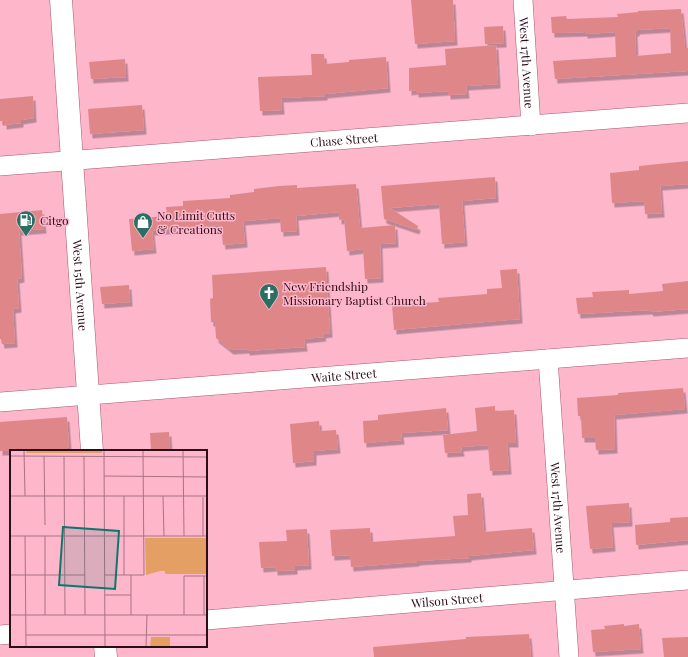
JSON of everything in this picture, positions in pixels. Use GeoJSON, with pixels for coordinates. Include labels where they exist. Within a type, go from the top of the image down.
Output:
{"type":"FeatureCollection","features":[{"type":"Feature","properties":{"kind":"main road","name":"West 15th Avenue"},"geometry":{"type":"LineString","coordinates":[[61,0],[92,450]]}},
{"type":"Feature","properties":{"kind":"main road"},"geometry":{"type":"LineString","coordinates":[[105,647],[106,657]]}},
{"type":"Feature","properties":{"kind":"street","name":"West 17th Avenue"},"geometry":{"type":"LineString","coordinates":[[523,0],[531,126]]}},
{"type":"Feature","properties":{"kind":"street","name":"Chase Street"},"geometry":{"type":"LineString","coordinates":[[0,166],[688,114]]}},
{"type":"Feature","properties":{"kind":"street","name":"Waite Street"},"geometry":{"type":"LineString","coordinates":[[0,402],[688,348]]}},
{"type":"Feature","properties":{"kind":"street","name":"West 17th Avenue"},"geometry":{"type":"LineString","coordinates":[[548,359],[569,657]]}},
{"type":"Feature","properties":{"kind":"street","name":"Wilson Street"},"geometry":{"type":"LineString","coordinates":[[207,620],[688,580]]}},
{"type":"Feature","properties":{"kind":"street"},"geometry":{"type":"LineString","coordinates":[[0,635],[10,634]]}},
{"type":"Feature","properties":{"kind":"building"},"geometry":{"type":"Polygon","coordinates":[[[411,0],[453,0],[455,41],[415,44],[411,0]]]}},
{"type":"Feature","properties":{"kind":"building"},"geometry":{"type":"Polygon","coordinates":[[[681,9],[685,48],[688,48],[687,71],[555,79],[553,61],[616,57],[615,32],[585,34],[585,32],[552,33],[551,17],[566,16],[567,19],[618,17],[617,14],[638,11],[681,9]],[[670,28],[637,30],[637,32],[635,32],[636,56],[671,53],[670,28]]]}},
{"type":"Feature","properties":{"kind":"building"},"geometry":{"type":"Polygon","coordinates":[[[503,26],[504,43],[485,44],[484,27],[503,26]]]}},
{"type":"Feature","properties":{"kind":"building"},"geometry":{"type":"Polygon","coordinates":[[[496,45],[498,84],[466,86],[467,94],[448,95],[448,91],[416,93],[416,90],[409,91],[409,68],[446,65],[445,49],[496,45]]]}},
{"type":"Feature","properties":{"kind":"building"},"geometry":{"type":"Polygon","coordinates":[[[311,54],[324,54],[325,64],[349,62],[349,60],[386,57],[388,88],[325,94],[325,96],[281,98],[282,110],[260,111],[258,77],[312,75],[311,54]]]}},
{"type":"Feature","properties":{"kind":"building"},"geometry":{"type":"Polygon","coordinates":[[[125,59],[126,77],[91,79],[89,62],[125,59]]]}},
{"type":"Feature","properties":{"kind":"building"},"geometry":{"type":"Polygon","coordinates":[[[33,96],[34,118],[21,120],[21,123],[4,125],[4,121],[0,121],[0,99],[33,96]]]}},
{"type":"Feature","properties":{"kind":"building"},"geometry":{"type":"Polygon","coordinates":[[[142,105],[144,130],[90,134],[88,109],[142,105]]]}},
{"type":"Feature","properties":{"kind":"building"},"geometry":{"type":"Polygon","coordinates":[[[688,161],[688,184],[660,186],[662,213],[645,214],[644,201],[612,203],[610,173],[639,170],[639,166],[688,161]]]}},
{"type":"Feature","properties":{"kind":"building"},"geometry":{"type":"Polygon","coordinates":[[[495,177],[496,198],[462,201],[465,242],[442,244],[439,204],[390,208],[418,226],[417,230],[384,219],[381,186],[495,177]]]}},
{"type":"Feature","properties":{"kind":"building"},"geometry":{"type":"Polygon","coordinates":[[[356,184],[360,228],[395,225],[396,243],[380,244],[381,278],[365,279],[363,249],[347,251],[344,219],[339,220],[339,212],[296,216],[297,231],[281,232],[280,218],[243,221],[245,243],[223,245],[221,225],[152,231],[154,249],[132,251],[129,219],[167,216],[166,207],[183,206],[183,201],[230,198],[230,195],[254,192],[254,189],[279,186],[297,185],[297,188],[356,184]]]}},
{"type":"Feature","properties":{"kind":"building"},"geometry":{"type":"Polygon","coordinates":[[[42,210],[44,229],[19,231],[22,278],[17,279],[19,308],[13,309],[15,343],[2,344],[0,339],[0,214],[42,210]]]}},
{"type":"Feature","properties":{"kind":"building","name":"New Friendship Missionary Baptist Church"},"geometry":{"type":"Polygon","coordinates":[[[326,267],[330,333],[323,334],[324,337],[304,339],[305,347],[247,351],[247,349],[231,350],[216,338],[215,322],[211,322],[210,299],[213,298],[212,275],[326,267]]]}},
{"type":"Feature","properties":{"kind":"building"},"geometry":{"type":"Polygon","coordinates":[[[517,269],[520,319],[394,330],[392,305],[439,302],[438,298],[487,294],[487,289],[502,288],[500,270],[517,269]]]}},
{"type":"Feature","properties":{"kind":"building"},"geometry":{"type":"Polygon","coordinates":[[[688,281],[688,309],[651,312],[650,310],[578,314],[576,298],[593,297],[592,292],[629,290],[629,294],[663,291],[662,284],[688,281]]]}},
{"type":"Feature","properties":{"kind":"building"},"geometry":{"type":"Polygon","coordinates":[[[129,285],[130,302],[102,304],[100,287],[129,285]]]}},
{"type":"Feature","properties":{"kind":"building"},"geometry":{"type":"Polygon","coordinates":[[[683,388],[685,409],[614,415],[615,449],[596,450],[595,438],[582,438],[581,416],[578,416],[577,398],[683,388]]]}},
{"type":"Feature","properties":{"kind":"building"},"geometry":{"type":"Polygon","coordinates":[[[495,406],[495,411],[514,410],[516,443],[507,443],[509,470],[490,471],[488,445],[461,447],[462,452],[445,453],[443,435],[477,431],[475,408],[495,406]]]}},
{"type":"Feature","properties":{"kind":"building"},"geometry":{"type":"Polygon","coordinates":[[[446,408],[448,430],[401,433],[402,440],[364,443],[363,421],[378,420],[378,415],[446,408]]]}},
{"type":"Feature","properties":{"kind":"building"},"geometry":{"type":"Polygon","coordinates":[[[67,417],[69,447],[67,450],[51,449],[0,451],[0,422],[67,417]]]}},
{"type":"Feature","properties":{"kind":"building"},"geometry":{"type":"Polygon","coordinates":[[[319,421],[320,431],[336,430],[338,449],[314,451],[314,461],[293,463],[290,424],[319,421]]]}},
{"type":"Feature","properties":{"kind":"building"},"geometry":{"type":"Polygon","coordinates":[[[169,432],[170,450],[151,450],[150,433],[169,432]]]}},
{"type":"Feature","properties":{"kind":"building"},"geometry":{"type":"Polygon","coordinates":[[[481,493],[484,532],[532,528],[534,550],[469,556],[469,558],[351,567],[350,555],[332,556],[330,530],[370,528],[371,542],[455,536],[453,516],[468,515],[467,494],[481,493]]]}},
{"type":"Feature","properties":{"kind":"building"},"geometry":{"type":"Polygon","coordinates":[[[629,503],[630,522],[611,523],[613,547],[590,549],[586,506],[629,503]]]}},
{"type":"Feature","properties":{"kind":"building"},"geometry":{"type":"Polygon","coordinates":[[[688,517],[688,540],[636,545],[635,525],[670,522],[670,518],[688,517]]]}},
{"type":"Feature","properties":{"kind":"building"},"geometry":{"type":"Polygon","coordinates":[[[307,529],[309,565],[295,566],[295,570],[275,571],[275,567],[261,568],[259,542],[287,541],[286,530],[307,529]]]}},
{"type":"Feature","properties":{"kind":"building"},"geometry":{"type":"Polygon","coordinates":[[[624,624],[624,626],[639,624],[641,649],[593,652],[591,630],[605,629],[604,626],[624,624]]]}},
{"type":"Feature","properties":{"kind":"building"},"geometry":{"type":"Polygon","coordinates":[[[529,634],[531,657],[374,657],[373,647],[466,639],[466,637],[529,634]]]}},
{"type":"Feature","properties":{"kind":"building"},"geometry":{"type":"Polygon","coordinates":[[[688,637],[688,657],[664,657],[662,638],[688,637]]]}},
{"type":"Feature","properties":{"kind":"place","name":"Citgo"},"geometry":{"type":"Point","coordinates":[26,237]}},
{"type":"Feature","properties":{"kind":"place","name":"No Limit Cutts & Creations"},"geometry":{"type":"Point","coordinates":[143,239]}},
{"type":"Feature","properties":{"kind":"place","name":"New Friendship Missionary Baptist Church"},"geometry":{"type":"Point","coordinates":[269,310]}}]}
